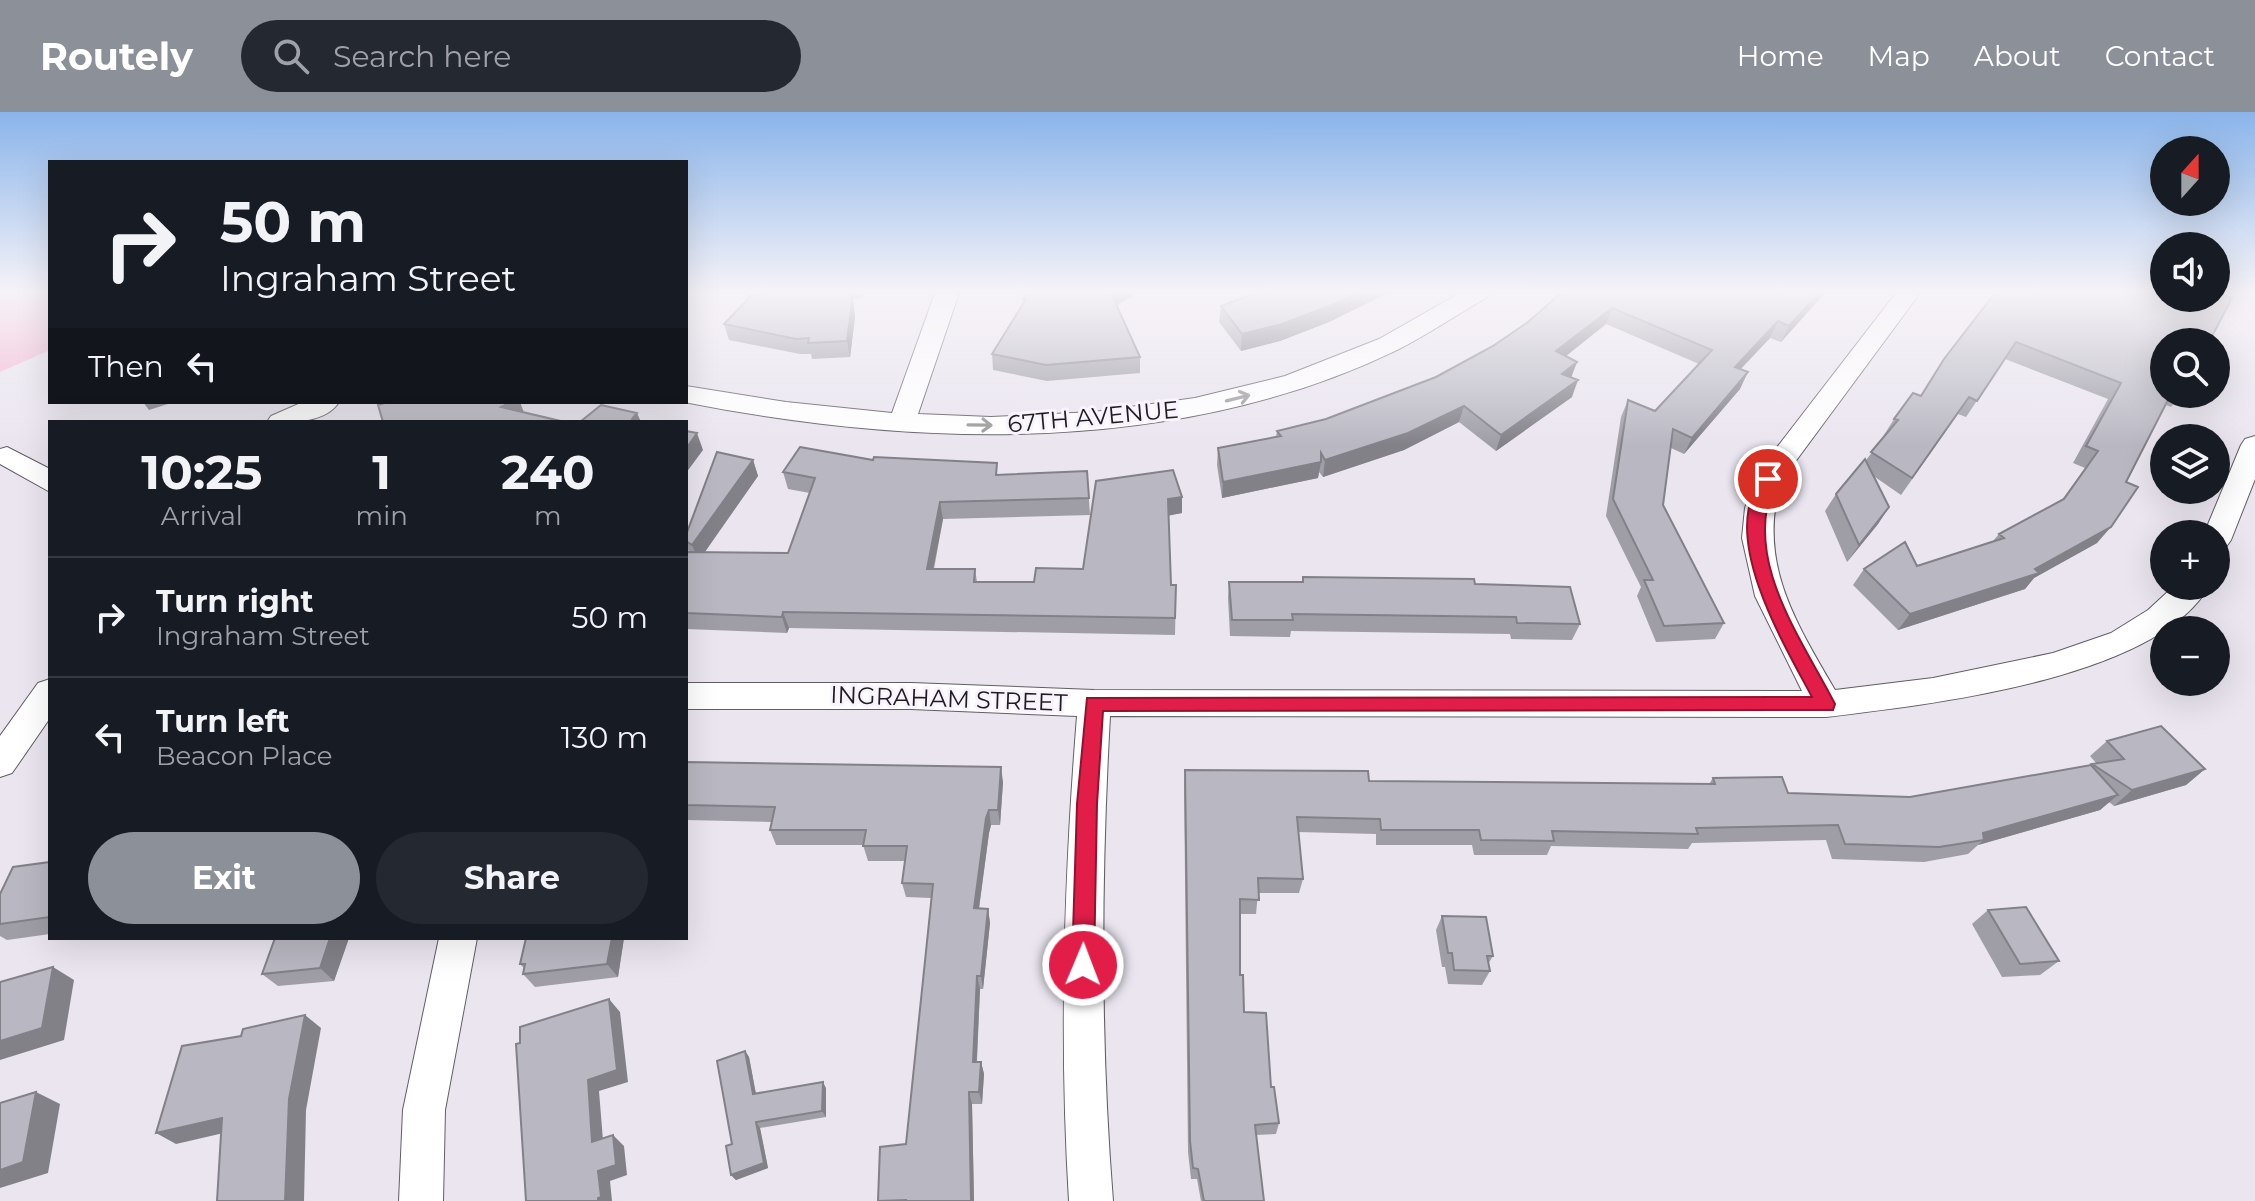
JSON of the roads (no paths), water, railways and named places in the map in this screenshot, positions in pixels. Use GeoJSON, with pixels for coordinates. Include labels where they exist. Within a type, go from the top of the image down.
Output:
{"type":"FeatureCollection","features":[{"type":"Feature","properties":{"kind":"street"},"geometry":{"type":"LineString","coordinates":[[902,422],[929,344]]}},
{"type":"Feature","properties":{"kind":"street","name":"67TH AVENUE"},"geometry":{"type":"LineString","coordinates":[[688,394],[821,416],[1031,426],[1114,419],[1204,406],[1269,390],[1391,344]]}},
{"type":"Feature","properties":{"kind":"street"},"geometry":{"type":"LineString","coordinates":[[1826,704],[1779,620],[1767,585],[1755,538],[1758,500],[1768,479],[1870,344]]}},
{"type":"Feature","properties":{"kind":"street"},"geometry":{"type":"LineString","coordinates":[[286,420],[322,404]]}},
{"type":"Feature","properties":{"kind":"street"},"geometry":{"type":"LineString","coordinates":[[2224,520],[2255,445]]}},
{"type":"Feature","properties":{"kind":"street"},"geometry":{"type":"LineString","coordinates":[[7,456],[48,481]]}},
{"type":"Feature","properties":{"kind":"street","name":"INGRAHAM STREET"},"geometry":{"type":"LineString","coordinates":[[688,696],[911,696],[1094,703],[1826,704],[1933,691],[2054,665],[2122,642],[2159,618],[2179,600]]}},
{"type":"Feature","properties":{"kind":"street"},"geometry":{"type":"LineString","coordinates":[[0,763],[48,695]]}},
{"type":"Feature","properties":{"kind":"street"},"geometry":{"type":"LineString","coordinates":[[1091,1201],[1082,1028],[1087,804],[1094,703]]}},
{"type":"Feature","properties":{"kind":"street"},"geometry":{"type":"LineString","coordinates":[[421,1201],[424,1110],[458,940]]}}]}
